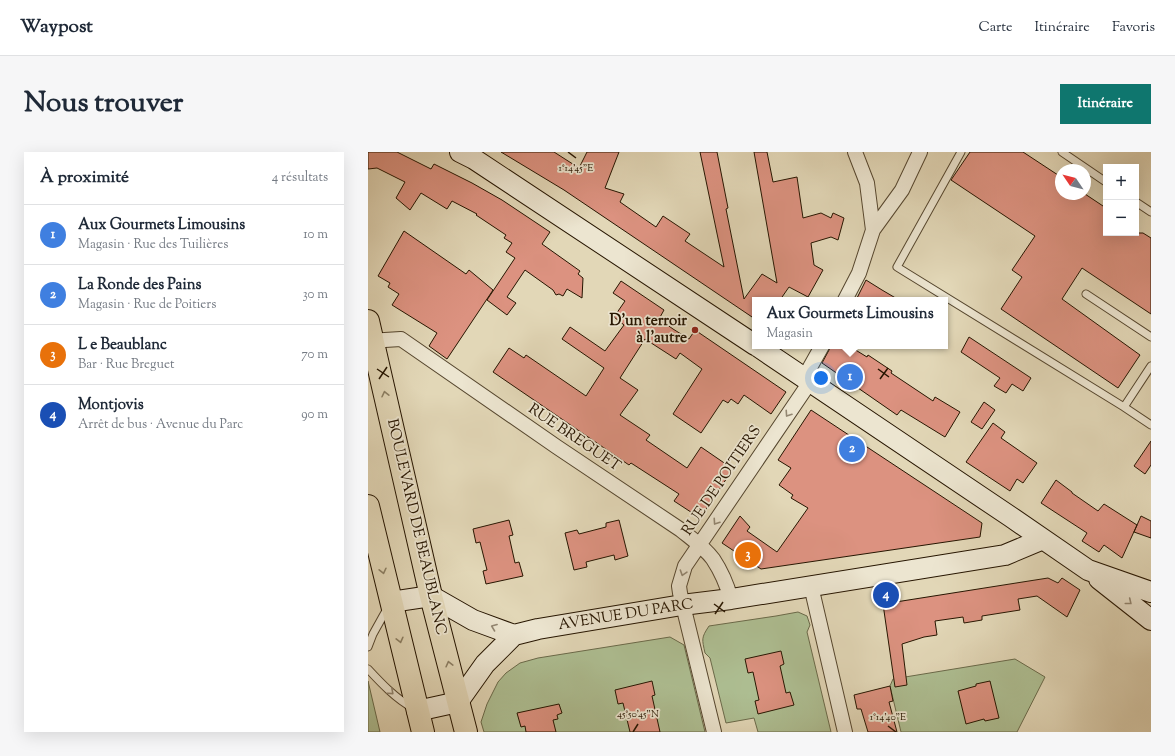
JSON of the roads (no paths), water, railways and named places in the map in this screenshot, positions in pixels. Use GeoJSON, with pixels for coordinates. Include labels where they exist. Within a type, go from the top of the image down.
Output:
{"type":"FeatureCollection","features":[{"type":"Feature","properties":{"kind":"main road"},"geometry":{"type":"LineString","coordinates":[[470,154],[752,342]]}},
{"type":"Feature","properties":{"kind":"main road","name":"BOULEVARD DE BEAUBLANC"},"geometry":{"type":"LineString","coordinates":[[370,334],[431,596],[466,732]]}},
{"type":"Feature","properties":{"kind":"main road"},"geometry":{"type":"LineString","coordinates":[[762,349],[1043,538],[1088,570],[1151,620]]}},
{"type":"Feature","properties":{"kind":"main road"},"geometry":{"type":"LineString","coordinates":[[368,506],[423,732]]}},
{"type":"Feature","properties":{"kind":"main road","name":"AVENUE DU PARC"},"geometry":{"type":"LineString","coordinates":[[514,635],[538,629],[682,605],[731,599],[1005,555],[1043,538]]}},
{"type":"Feature","properties":{"kind":"main road"},"geometry":{"type":"LineString","coordinates":[[1088,570],[1150,591]]}},
{"type":"Feature","properties":{"kind":"main road"},"geometry":{"type":"LineString","coordinates":[[391,602],[431,596],[473,620],[514,635],[485,664],[458,702],[417,711]]}},
{"type":"Feature","properties":{"kind":"street"},"geometry":{"type":"LineString","coordinates":[[855,152],[867,182],[873,230]]}},
{"type":"Feature","properties":{"kind":"street"},"geometry":{"type":"LineString","coordinates":[[847,297],[859,273],[873,230],[902,190],[920,152]]}},
{"type":"Feature","properties":{"kind":"street","name":"RUE BREGUET"},"geometry":{"type":"LineString","coordinates":[[370,334],[402,339],[551,443],[681,530],[700,545],[713,560],[728,587],[731,599]]}},
{"type":"Feature","properties":{"kind":"street","name":"RUE DE POITIERS"},"geometry":{"type":"LineString","coordinates":[[714,732],[682,605],[679,586],[686,566],[807,380],[821,349]]}},
{"type":"Feature","properties":{"kind":"street"},"geometry":{"type":"LineString","coordinates":[[811,586],[845,732]]}},
{"type":"Feature","properties":{"kind":"lane"},"geometry":{"type":"LineString","coordinates":[[946,297],[897,267],[961,152]]}},
{"type":"Feature","properties":{"kind":"lane"},"geometry":{"type":"LineString","coordinates":[[1062,152],[1103,180]]}},
{"type":"Feature","properties":{"kind":"lane"},"geometry":{"type":"LineString","coordinates":[[1139,204],[1151,212]]}},
{"type":"Feature","properties":{"kind":"lane"},"geometry":{"type":"LineString","coordinates":[[1086,294],[1151,337]]}},
{"type":"Feature","properties":{"kind":"lane"},"geometry":{"type":"LineString","coordinates":[[948,298],[1151,425]]}},
{"type":"Feature","properties":{"kind":"lane"},"geometry":{"type":"LineString","coordinates":[[1124,407],[1151,366]]}},
{"type":"Feature","properties":{"kind":"lane"},"geometry":{"type":"LineString","coordinates":[[368,647],[373,634],[391,602]]}},
{"type":"Feature","properties":{"kind":"lane"},"geometry":{"type":"LineString","coordinates":[[368,669],[404,703],[417,711]]}},
{"type":"Feature","properties":{"kind":"place","name":"D'un terroir à l'autre"},"geometry":{"type":"Point","coordinates":[695,330]}},
{"type":"Feature","properties":{"kind":"place","name":"Aux Gourmets Limousins"},"geometry":{"type":"Point","coordinates":[850,377]}},
{"type":"Feature","properties":{"kind":"place","name":"La Ronde des Pains"},"geometry":{"type":"Point","coordinates":[852,449]}},
{"type":"Feature","properties":{"kind":"place","name":"L e Beaublanc"},"geometry":{"type":"Point","coordinates":[748,555]}},
{"type":"Feature","properties":{"kind":"place","name":"Montjovis"},"geometry":{"type":"Point","coordinates":[886,595]}}]}
